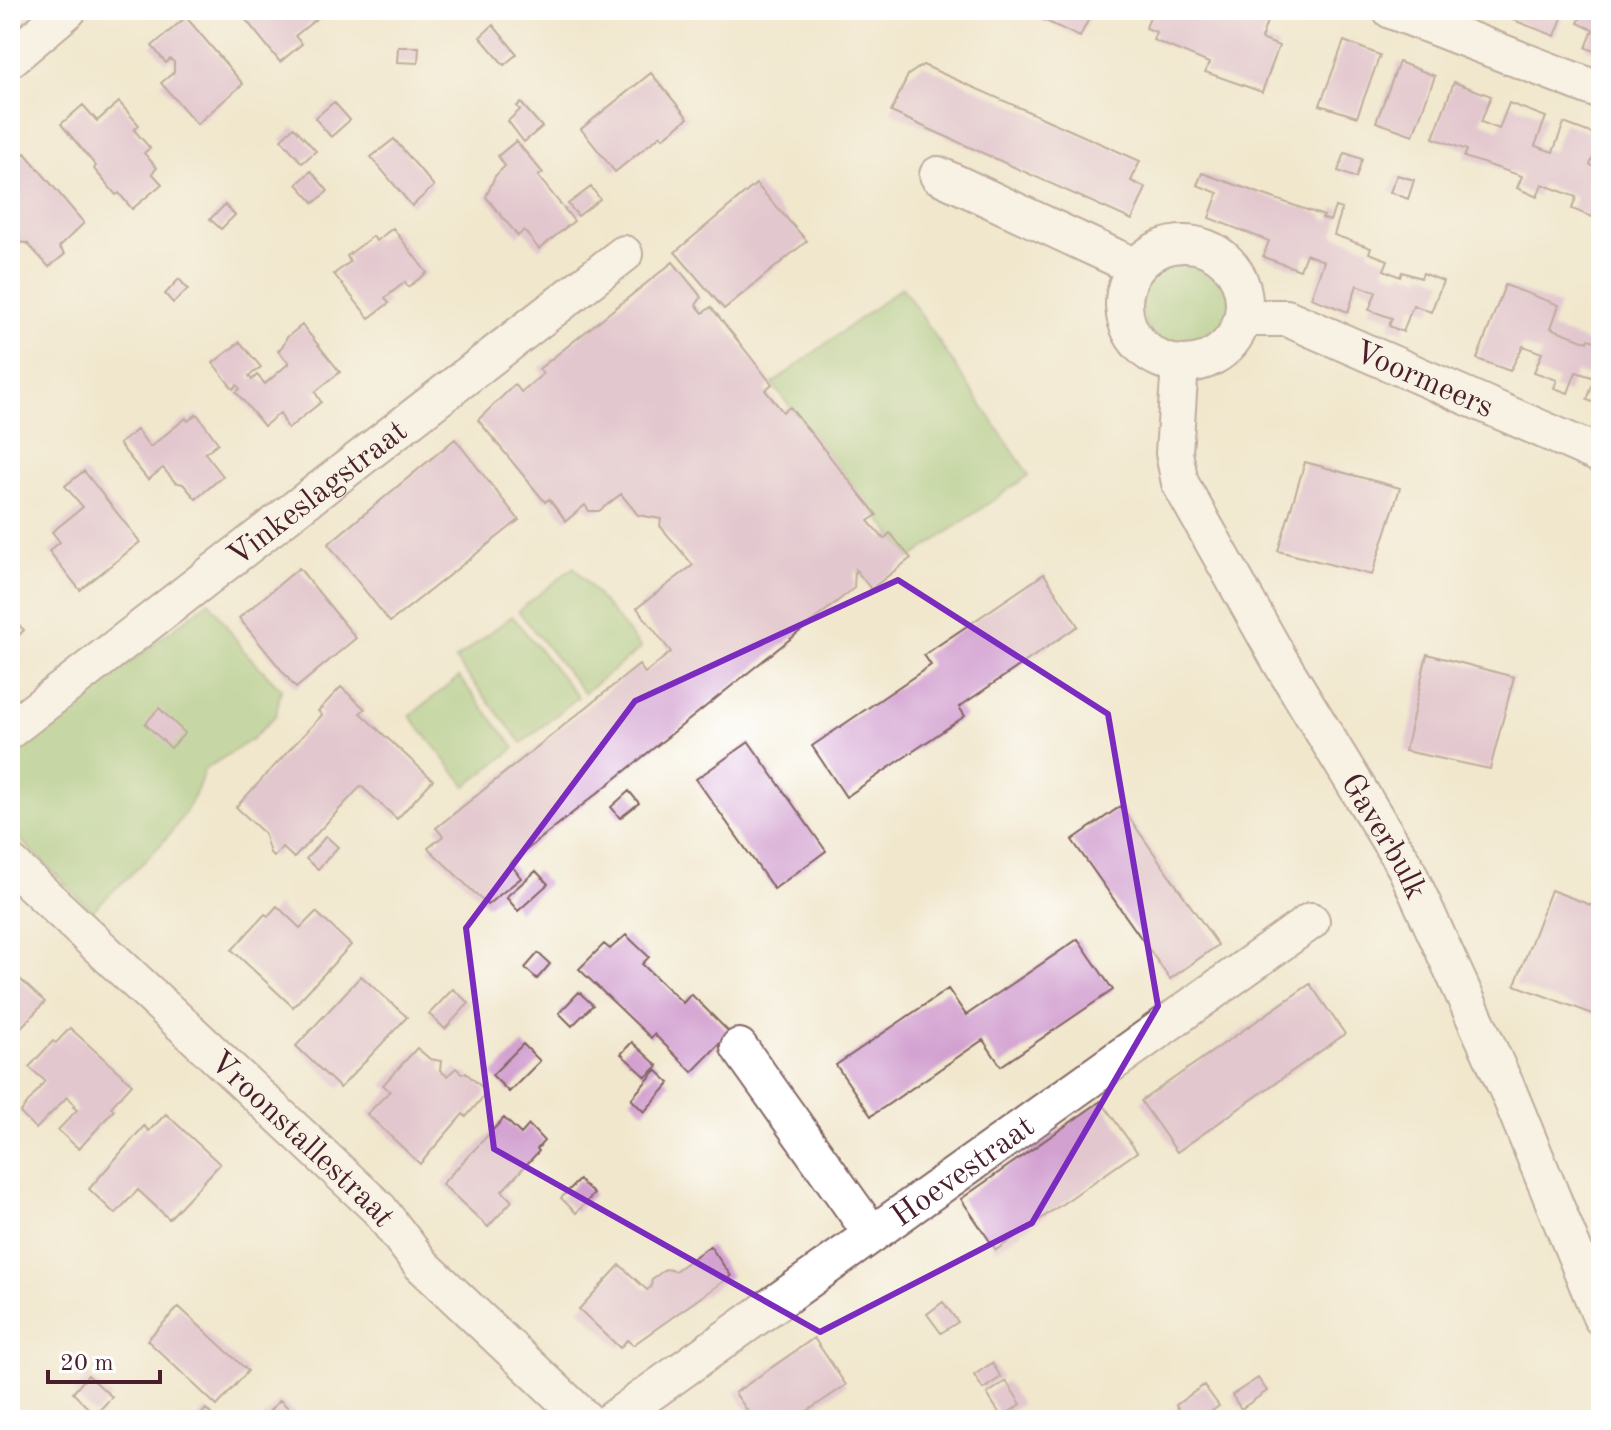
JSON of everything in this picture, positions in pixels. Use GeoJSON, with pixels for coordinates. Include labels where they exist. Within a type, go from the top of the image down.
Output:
{"type":"FeatureCollection","features":[{"type":"Feature","properties":{"kind":"street"},"geometry":{"type":"LineString","coordinates":[[10,59],[68,10]]}},
{"type":"Feature","properties":{"kind":"street"},"geometry":{"type":"LineString","coordinates":[[1391,10],[1601,91]]}},
{"type":"Feature","properties":{"kind":"street"},"geometry":{"type":"LineString","coordinates":[[938,175],[1136,267]]}},
{"type":"Feature","properties":{"kind":"street"},"geometry":{"type":"LineString","coordinates":[[1191,244],[1213,251],[1230,265],[1242,284],[1243,318],[1235,338],[1220,353],[1201,362],[1180,364],[1150,354],[1141,347],[1129,329],[1124,297],[1136,267],[1156,251],[1167,246],[1191,244]]}},
{"type":"Feature","properties":{"kind":"street","name":"Vinkeslagstraat"},"geometry":{"type":"LineString","coordinates":[[10,730],[624,254]]}},
{"type":"Feature","properties":{"kind":"street","name":"Voormeers"},"geometry":{"type":"LineString","coordinates":[[1243,318],[1287,318],[1601,455]]}},
{"type":"Feature","properties":{"kind":"street","name":"Gaverbulk"},"geometry":{"type":"LineString","coordinates":[[1180,364],[1174,453],[1180,483],[1279,659],[1406,868],[1509,1093],[1601,1317]]}},
{"type":"Feature","properties":{"kind":"street","name":"Vroonstallestraat"},"geometry":{"type":"LineString","coordinates":[[10,863],[379,1209],[422,1265],[586,1420]]}},
{"type":"Feature","properties":{"kind":"street","name":"Hoevestraat"},"geometry":{"type":"LineString","coordinates":[[612,1420],[1311,921]]}},
{"type":"Feature","properties":{"kind":"street"},"geometry":{"type":"LineString","coordinates":[[739,1047],[872,1234]]}},
{"type":"Feature","properties":{"kind":"highlighted area"},"geometry":{"type":"Polygon","coordinates":[[[898,580],[1108,714],[1158,1006],[1032,1223],[820,1332],[494,1149],[466,928],[635,701],[898,580]]]}},
{"type":"Feature","properties":{"kind":"green space"},"geometry":{"type":"Polygon","coordinates":[[[1186,262],[1203,266],[1217,275],[1226,289],[1230,306],[1226,323],[1217,337],[1203,346],[1186,350],[1169,346],[1155,337],[1146,323],[1142,306],[1146,289],[1155,275],[1169,266],[1186,262]]]}},
{"type":"Feature","properties":{"kind":"green space"},"geometry":{"type":"Polygon","coordinates":[[[902,287],[1029,475],[911,558],[772,384],[902,287]]]}},
{"type":"Feature","properties":{"kind":"green space"},"geometry":{"type":"Polygon","coordinates":[[[574,567],[641,648],[584,693],[518,611],[574,567]]]}},
{"type":"Feature","properties":{"kind":"green space"},"geometry":{"type":"Polygon","coordinates":[[[209,601],[244,651],[281,689],[276,715],[251,740],[204,770],[196,792],[173,830],[92,911],[10,829],[10,756],[209,601]]]}},
{"type":"Feature","properties":{"kind":"green space"},"geometry":{"type":"Polygon","coordinates":[[[512,616],[578,697],[522,743],[455,660],[512,616]]]}},
{"type":"Feature","properties":{"kind":"green space"},"geometry":{"type":"Polygon","coordinates":[[[459,677],[515,748],[466,786],[410,716],[459,677]]]}},
{"type":"Feature","properties":{"kind":"building"},"geometry":{"type":"Polygon","coordinates":[[[238,10],[314,10],[320,16],[295,36],[302,44],[280,62],[238,10]]]}},
{"type":"Feature","properties":{"kind":"building"},"geometry":{"type":"Polygon","coordinates":[[[1022,10],[1093,10],[1080,37],[1022,10]]]}},
{"type":"Feature","properties":{"kind":"building"},"geometry":{"type":"Polygon","coordinates":[[[1152,10],[1211,10],[1227,16],[1229,10],[1263,10],[1270,13],[1261,39],[1279,46],[1262,92],[1205,72],[1209,63],[1153,40],[1156,32],[1146,28],[1152,10]]]}},
{"type":"Feature","properties":{"kind":"building"},"geometry":{"type":"Polygon","coordinates":[[[1487,10],[1565,10],[1555,36],[1487,10]]]}},
{"type":"Feature","properties":{"kind":"building"},"geometry":{"type":"Polygon","coordinates":[[[1567,10],[1601,10],[1601,53],[1586,48],[1593,30],[1578,23],[1581,16],[1567,10]]]}},
{"type":"Feature","properties":{"kind":"building"},"geometry":{"type":"Polygon","coordinates":[[[186,17],[243,84],[197,124],[161,83],[174,72],[174,62],[170,59],[166,63],[152,46],[186,17]]]}},
{"type":"Feature","properties":{"kind":"building"},"geometry":{"type":"Polygon","coordinates":[[[493,25],[517,54],[504,65],[480,37],[493,25]]]}},
{"type":"Feature","properties":{"kind":"building"},"geometry":{"type":"Polygon","coordinates":[[[1344,41],[1380,55],[1357,117],[1320,105],[1344,41]]]}},
{"type":"Feature","properties":{"kind":"building"},"geometry":{"type":"Polygon","coordinates":[[[398,47],[419,47],[418,63],[397,62],[398,47]]]}},
{"type":"Feature","properties":{"kind":"building"},"geometry":{"type":"Polygon","coordinates":[[[1399,62],[1435,76],[1413,135],[1376,122],[1399,62]]]}},
{"type":"Feature","properties":{"kind":"building"},"geometry":{"type":"Polygon","coordinates":[[[923,65],[1140,161],[1131,181],[1146,188],[1132,220],[891,112],[908,75],[923,65]]]}},
{"type":"Feature","properties":{"kind":"building"},"geometry":{"type":"Polygon","coordinates":[[[651,73],[688,118],[615,172],[581,129],[651,73]]]}},
{"type":"Feature","properties":{"kind":"building"},"geometry":{"type":"Polygon","coordinates":[[[1454,82],[1491,96],[1481,122],[1499,129],[1509,103],[1546,117],[1535,146],[1553,152],[1564,123],[1601,137],[1590,165],[1601,169],[1601,203],[1598,202],[1592,217],[1572,209],[1576,197],[1542,184],[1537,197],[1517,188],[1522,176],[1464,157],[1467,150],[1433,138],[1454,82]]]}},
{"type":"Feature","properties":{"kind":"building"},"geometry":{"type":"Polygon","coordinates":[[[119,102],[139,125],[134,130],[150,148],[144,153],[157,168],[152,173],[162,184],[132,209],[94,169],[96,166],[61,124],[83,105],[97,121],[119,102]]]}},
{"type":"Feature","properties":{"kind":"building"},"geometry":{"type":"Polygon","coordinates":[[[334,102],[350,120],[331,137],[315,118],[334,102]]]}},
{"type":"Feature","properties":{"kind":"building"},"geometry":{"type":"Polygon","coordinates":[[[521,103],[542,127],[524,142],[508,121],[520,110],[517,106],[521,103]]]}},
{"type":"Feature","properties":{"kind":"building"},"geometry":{"type":"Polygon","coordinates":[[[294,127],[316,151],[302,163],[281,139],[294,127]]]}},
{"type":"Feature","properties":{"kind":"building"},"geometry":{"type":"Polygon","coordinates":[[[394,139],[434,186],[412,206],[371,157],[394,139]]]}},
{"type":"Feature","properties":{"kind":"building"},"geometry":{"type":"Polygon","coordinates":[[[516,141],[543,173],[538,176],[574,221],[539,249],[524,230],[518,236],[486,197],[495,176],[505,166],[498,156],[516,141]]]}},
{"type":"Feature","properties":{"kind":"building"},"geometry":{"type":"Polygon","coordinates":[[[25,153],[84,223],[59,247],[65,254],[49,267],[27,243],[15,242],[10,235],[10,165],[25,153]]]}},
{"type":"Feature","properties":{"kind":"building"},"geometry":{"type":"Polygon","coordinates":[[[1345,153],[1362,159],[1356,178],[1338,171],[1345,153]]]}},
{"type":"Feature","properties":{"kind":"building"},"geometry":{"type":"Polygon","coordinates":[[[311,171],[328,191],[314,203],[297,184],[311,171]]]}},
{"type":"Feature","properties":{"kind":"building"},"geometry":{"type":"Polygon","coordinates":[[[1202,173],[1324,216],[1322,218],[1330,221],[1335,207],[1342,209],[1334,235],[1371,248],[1369,253],[1388,260],[1384,270],[1400,277],[1402,272],[1421,278],[1423,273],[1443,281],[1431,312],[1413,305],[1403,332],[1389,326],[1392,318],[1369,310],[1376,292],[1357,285],[1348,312],[1311,298],[1324,261],[1306,254],[1300,270],[1266,258],[1263,256],[1269,241],[1209,218],[1218,193],[1197,185],[1202,173]]]}},
{"type":"Feature","properties":{"kind":"building"},"geometry":{"type":"Polygon","coordinates":[[[1397,175],[1414,180],[1408,199],[1390,192],[1397,175]]]}},
{"type":"Feature","properties":{"kind":"building"},"geometry":{"type":"Polygon","coordinates":[[[756,184],[807,241],[724,309],[675,252],[756,184]]]}},
{"type":"Feature","properties":{"kind":"building"},"geometry":{"type":"Polygon","coordinates":[[[591,187],[600,199],[578,216],[568,204],[591,187]]]}},
{"type":"Feature","properties":{"kind":"building"},"geometry":{"type":"Polygon","coordinates":[[[225,205],[235,215],[221,229],[210,219],[225,205]]]}},
{"type":"Feature","properties":{"kind":"building"},"geometry":{"type":"Polygon","coordinates":[[[393,228],[427,273],[408,287],[405,282],[385,298],[389,303],[369,318],[334,274],[350,262],[347,256],[373,236],[376,241],[393,228]]]}},
{"type":"Feature","properties":{"kind":"building"},"geometry":{"type":"Polygon","coordinates":[[[673,262],[699,294],[701,298],[696,305],[703,313],[711,307],[772,384],[765,390],[783,412],[790,407],[877,515],[868,521],[884,539],[890,533],[911,558],[871,589],[855,569],[854,588],[510,863],[521,878],[487,905],[428,848],[443,836],[436,828],[639,665],[645,673],[671,652],[637,608],[693,565],[660,526],[661,519],[638,515],[621,494],[599,511],[589,511],[585,505],[566,521],[549,499],[545,502],[478,420],[515,384],[521,392],[543,374],[539,369],[673,262]]]}},
{"type":"Feature","properties":{"kind":"building"},"geometry":{"type":"Polygon","coordinates":[[[179,279],[188,289],[173,303],[165,294],[179,279]]]}},
{"type":"Feature","properties":{"kind":"building"},"geometry":{"type":"Polygon","coordinates":[[[1505,285],[1559,305],[1551,328],[1588,342],[1589,339],[1601,343],[1601,405],[1587,400],[1595,378],[1576,372],[1568,393],[1554,388],[1557,380],[1534,372],[1542,353],[1523,346],[1510,371],[1477,359],[1505,285]]]}},
{"type":"Feature","properties":{"kind":"building"},"geometry":{"type":"Polygon","coordinates":[[[302,325],[340,372],[315,392],[321,402],[288,429],[280,413],[264,426],[236,392],[240,389],[237,385],[233,389],[213,363],[240,342],[261,367],[249,376],[252,380],[257,375],[265,384],[289,363],[278,351],[286,338],[302,325]]]}},
{"type":"Feature","properties":{"kind":"building"},"geometry":{"type":"Polygon","coordinates":[[[197,414],[218,443],[205,453],[223,476],[196,499],[163,468],[148,480],[119,444],[137,430],[150,447],[186,418],[188,421],[197,414]]]}},
{"type":"Feature","properties":{"kind":"building"},"geometry":{"type":"Polygon","coordinates":[[[455,439],[519,520],[390,622],[328,544],[455,439]]]}},
{"type":"Feature","properties":{"kind":"building"},"geometry":{"type":"Polygon","coordinates":[[[1305,462],[1400,488],[1372,575],[1278,551],[1305,462]]]}},
{"type":"Feature","properties":{"kind":"building"},"geometry":{"type":"Polygon","coordinates":[[[84,471],[140,542],[80,590],[49,551],[60,542],[52,532],[83,507],[65,486],[84,471]]]}},
{"type":"Feature","properties":{"kind":"building"},"geometry":{"type":"Polygon","coordinates":[[[299,568],[356,638],[296,688],[239,618],[299,568]]]}},
{"type":"Feature","properties":{"kind":"building"},"geometry":{"type":"Polygon","coordinates":[[[1044,574],[1078,626],[959,707],[965,716],[846,797],[812,746],[931,665],[924,655],[1044,574]]]}},
{"type":"Feature","properties":{"kind":"building"},"geometry":{"type":"Polygon","coordinates":[[[10,617],[24,630],[10,645],[10,617]]]}},
{"type":"Feature","properties":{"kind":"building"},"geometry":{"type":"Polygon","coordinates":[[[1427,654],[1514,677],[1490,769],[1405,751],[1427,654]]]}},
{"type":"Feature","properties":{"kind":"building"},"geometry":{"type":"Polygon","coordinates":[[[341,687],[365,709],[360,713],[433,780],[397,819],[361,786],[294,858],[282,847],[274,857],[264,833],[236,807],[322,715],[318,711],[341,687]]]}},
{"type":"Feature","properties":{"kind":"building"},"geometry":{"type":"Polygon","coordinates":[[[159,708],[185,733],[171,748],[145,724],[159,708]]]}},
{"type":"Feature","properties":{"kind":"building"},"geometry":{"type":"Polygon","coordinates":[[[749,742],[826,851],[774,889],[696,779],[749,742]]]}},
{"type":"Feature","properties":{"kind":"building"},"geometry":{"type":"Polygon","coordinates":[[[629,791],[639,803],[620,818],[611,807],[629,791]]]}},
{"type":"Feature","properties":{"kind":"building"},"geometry":{"type":"Polygon","coordinates":[[[1121,806],[1218,945],[1170,979],[1072,840],[1121,806]]]}},
{"type":"Feature","properties":{"kind":"building"},"geometry":{"type":"Polygon","coordinates":[[[326,836],[338,847],[318,869],[306,859],[326,836]]]}},
{"type":"Feature","properties":{"kind":"building"},"geometry":{"type":"Polygon","coordinates":[[[536,871],[548,884],[518,911],[506,897],[536,871]]]}},
{"type":"Feature","properties":{"kind":"building"},"geometry":{"type":"Polygon","coordinates":[[[1551,890],[1601,909],[1601,1017],[1515,985],[1551,890]]]}},
{"type":"Feature","properties":{"kind":"building"},"geometry":{"type":"Polygon","coordinates":[[[277,906],[300,928],[316,912],[351,945],[293,1007],[232,950],[265,914],[268,916],[277,906]]]}},
{"type":"Feature","properties":{"kind":"building"},"geometry":{"type":"Polygon","coordinates":[[[626,935],[649,957],[642,964],[683,1003],[691,994],[730,1033],[692,1072],[654,1034],[651,1038],[579,969],[604,944],[610,949],[626,935]]]}},
{"type":"Feature","properties":{"kind":"building"},"geometry":{"type":"Polygon","coordinates":[[[1078,939],[1113,990],[1001,1066],[983,1040],[871,1116],[836,1065],[948,989],[966,1015],[1078,939]]]}},
{"type":"Feature","properties":{"kind":"building"},"geometry":{"type":"Polygon","coordinates":[[[538,953],[550,964],[537,979],[525,968],[538,953]]]}},
{"type":"Feature","properties":{"kind":"building"},"geometry":{"type":"Polygon","coordinates":[[[10,970],[45,1002],[10,1039],[10,970]]]}},
{"type":"Feature","properties":{"kind":"building"},"geometry":{"type":"Polygon","coordinates":[[[361,976],[407,1017],[340,1088],[296,1046],[361,976]]]}},
{"type":"Feature","properties":{"kind":"building"},"geometry":{"type":"Polygon","coordinates":[[[1310,984],[1345,1034],[1177,1152],[1141,1101],[1310,984]]]}},
{"type":"Feature","properties":{"kind":"building"},"geometry":{"type":"Polygon","coordinates":[[[453,989],[469,1003],[445,1029],[429,1014],[453,989]]]}},
{"type":"Feature","properties":{"kind":"building"},"geometry":{"type":"Polygon","coordinates":[[[579,992],[593,1005],[572,1026],[559,1013],[579,992]]]}},
{"type":"Feature","properties":{"kind":"building"},"geometry":{"type":"Polygon","coordinates":[[[70,1028],[132,1084],[111,1107],[114,1110],[79,1149],[58,1130],[77,1110],[67,1097],[36,1129],[20,1113],[45,1081],[29,1067],[70,1028]]]}},
{"type":"Feature","properties":{"kind":"building"},"geometry":{"type":"Polygon","coordinates":[[[632,1042],[658,1066],[646,1077],[621,1054],[632,1042]]]}},
{"type":"Feature","properties":{"kind":"building"},"geometry":{"type":"Polygon","coordinates":[[[523,1044],[540,1061],[509,1092],[492,1075],[523,1044]]]}},
{"type":"Feature","properties":{"kind":"building"},"geometry":{"type":"Polygon","coordinates":[[[417,1048],[430,1059],[441,1061],[440,1070],[447,1076],[456,1068],[485,1090],[484,1096],[466,1117],[463,1114],[420,1164],[367,1114],[390,1091],[383,1085],[417,1048]]]}},
{"type":"Feature","properties":{"kind":"building"},"geometry":{"type":"Polygon","coordinates":[[[656,1070],[670,1083],[644,1112],[631,1099],[656,1070]]]}},
{"type":"Feature","properties":{"kind":"building"},"geometry":{"type":"Polygon","coordinates":[[[1101,1101],[1137,1152],[996,1250],[961,1199],[1101,1101]]]}},
{"type":"Feature","properties":{"kind":"building"},"geometry":{"type":"Polygon","coordinates":[[[166,1114],[220,1164],[169,1219],[138,1190],[115,1214],[89,1189],[144,1126],[149,1131],[166,1114]]]}},
{"type":"Feature","properties":{"kind":"building"},"geometry":{"type":"Polygon","coordinates":[[[504,1118],[521,1134],[529,1125],[544,1141],[537,1149],[539,1151],[502,1191],[512,1201],[488,1227],[442,1184],[504,1118]]]}},
{"type":"Feature","properties":{"kind":"building"},"geometry":{"type":"Polygon","coordinates":[[[579,1180],[594,1194],[576,1213],[561,1198],[579,1180]]]}},
{"type":"Feature","properties":{"kind":"building"},"geometry":{"type":"Polygon","coordinates":[[[710,1246],[731,1276],[633,1345],[627,1340],[620,1348],[579,1309],[620,1265],[647,1290],[651,1287],[652,1279],[666,1269],[675,1271],[710,1246]]]}},
{"type":"Feature","properties":{"kind":"building"},"geometry":{"type":"Polygon","coordinates":[[[943,1302],[958,1322],[941,1333],[927,1314],[943,1302]]]}},
{"type":"Feature","properties":{"kind":"building"},"geometry":{"type":"Polygon","coordinates":[[[179,1307],[248,1371],[217,1406],[147,1340],[179,1307]]]}},
{"type":"Feature","properties":{"kind":"building"},"geometry":{"type":"Polygon","coordinates":[[[814,1338],[846,1385],[794,1420],[762,1420],[759,1416],[754,1420],[735,1393],[814,1338]]]}},
{"type":"Feature","properties":{"kind":"building"},"geometry":{"type":"Polygon","coordinates":[[[992,1363],[1001,1377],[983,1389],[974,1375],[992,1363]]]}},
{"type":"Feature","properties":{"kind":"building"},"geometry":{"type":"Polygon","coordinates":[[[88,1375],[112,1397],[95,1415],[73,1393],[88,1375]]]}},
{"type":"Feature","properties":{"kind":"building"},"geometry":{"type":"Polygon","coordinates":[[[1258,1378],[1267,1391],[1241,1409],[1232,1395],[1258,1378]]]}},
{"type":"Feature","properties":{"kind":"building"},"geometry":{"type":"Polygon","coordinates":[[[1006,1381],[1021,1404],[1002,1417],[987,1394],[1006,1381]]]}},
{"type":"Feature","properties":{"kind":"building"},"geometry":{"type":"Polygon","coordinates":[[[1204,1385],[1219,1406],[1199,1420],[1186,1420],[1176,1405],[1204,1385]]]}},
{"type":"Feature","properties":{"kind":"building"},"geometry":{"type":"Polygon","coordinates":[[[280,1400],[301,1420],[261,1420],[280,1400]]]}},
{"type":"Feature","properties":{"kind":"building"},"geometry":{"type":"Polygon","coordinates":[[[206,1409],[217,1420],[196,1420],[206,1409]]]}}]}
